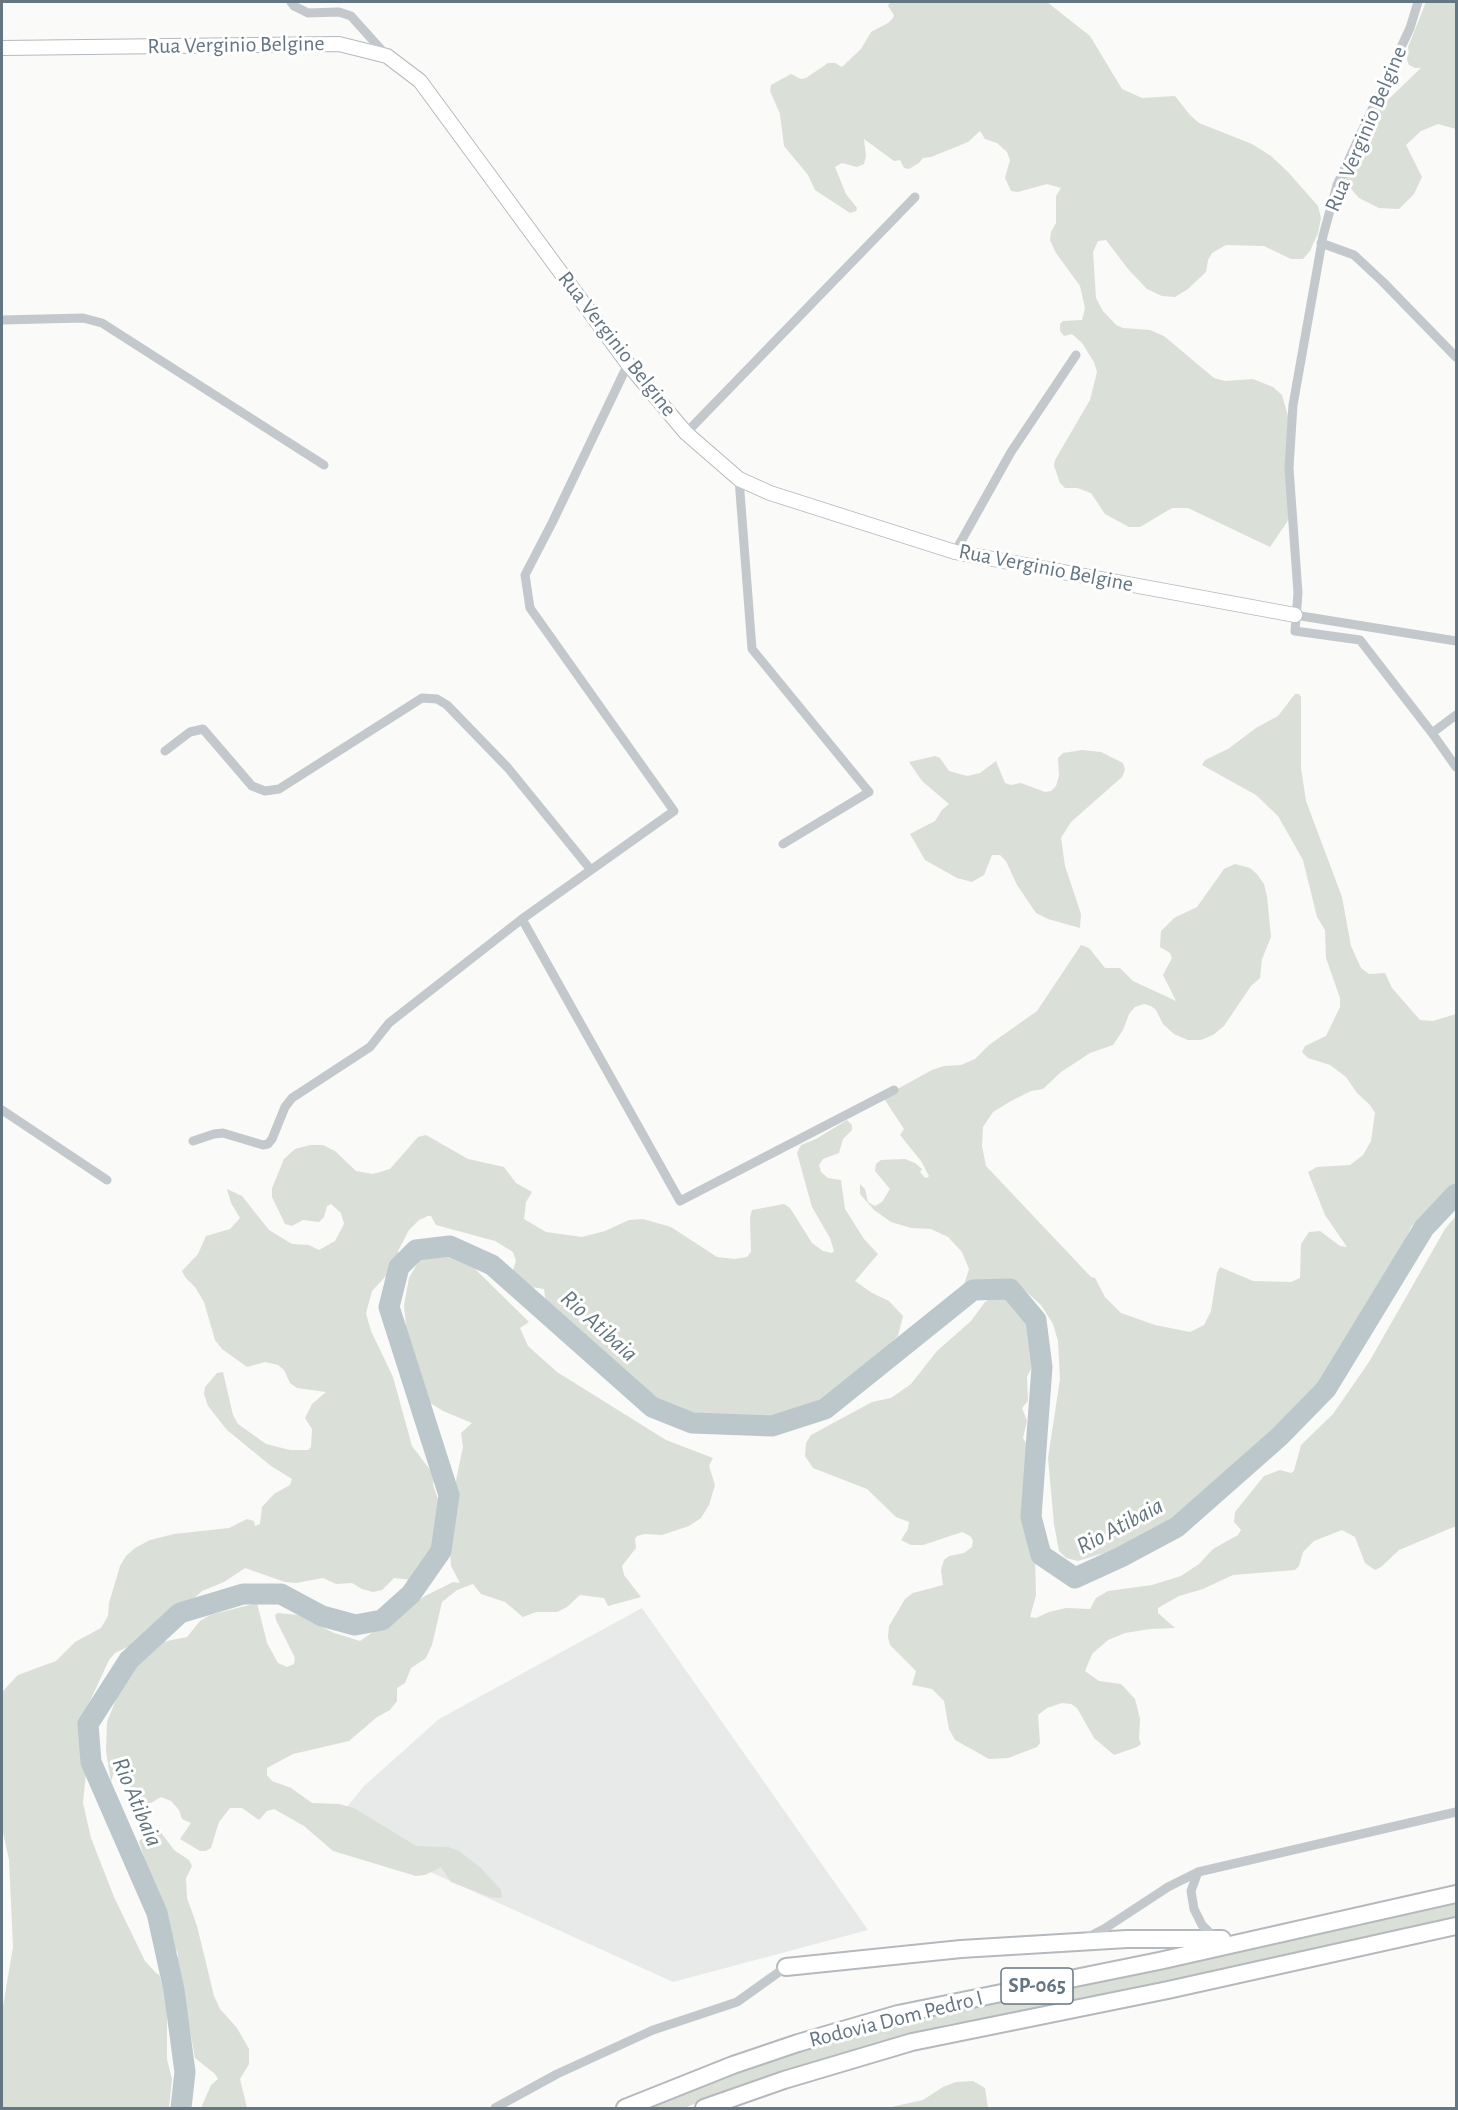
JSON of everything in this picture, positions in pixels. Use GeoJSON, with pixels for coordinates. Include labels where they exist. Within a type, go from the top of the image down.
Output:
{"type":"FeatureCollection","features":[{"type":"Feature","properties":{"kind":"highway","name":"Rodovia Dom Pedro I"},"geometry":{"type":"LineString","coordinates":[[625,2109],[733,2065],[888,2017],[1456,1894]]}},
{"type":"Feature","properties":{"kind":"highway"},"geometry":{"type":"LineString","coordinates":[[786,1966],[961,1949],[1127,1939],[1216,1940],[1312,1926]]}},
{"type":"Feature","properties":{"kind":"highway","name":"Rodovia Dom Pedro I"},"geometry":{"type":"LineString","coordinates":[[704,2109],[795,2076],[912,2042],[1168,1990],[1456,1926]]}},
{"type":"Feature","properties":{"kind":"street"},"geometry":{"type":"LineString","coordinates":[[291,2],[308,13],[339,12],[351,16],[387,56]]}},
{"type":"Feature","properties":{"kind":"street","name":"Rua Verginio Belgine"},"geometry":{"type":"LineString","coordinates":[[1418,2],[1410,27],[1337,185],[1321,243],[1293,405],[1289,468],[1298,593],[1295,631],[1360,640],[1432,733]]}},
{"type":"Feature","properties":{"kind":"street","name":"Rua Verginio Belgine"},"geometry":{"type":"LineString","coordinates":[[2,48],[339,44],[387,56],[420,81],[628,364],[686,432],[739,479],[770,493],[955,552],[1295,615]]}},
{"type":"Feature","properties":{"kind":"street"},"geometry":{"type":"LineString","coordinates":[[686,432],[915,197]]}},
{"type":"Feature","properties":{"kind":"street"},"geometry":{"type":"LineString","coordinates":[[1321,243],[1354,255],[1456,357]]}},
{"type":"Feature","properties":{"kind":"street"},"geometry":{"type":"LineString","coordinates":[[2,320],[83,318],[102,322],[324,465]]}},
{"type":"Feature","properties":{"kind":"street"},"geometry":{"type":"LineString","coordinates":[[955,552],[1011,452],[1076,355]]}},
{"type":"Feature","properties":{"kind":"street"},"geometry":{"type":"LineString","coordinates":[[193,1141],[223,1133],[262,1145],[268,1144],[285,1107],[292,1098],[370,1047],[389,1023],[522,919],[674,811],[530,608],[525,575],[628,364]]}},
{"type":"Feature","properties":{"kind":"street"},"geometry":{"type":"LineString","coordinates":[[739,479],[753,649],[869,792],[783,844]]}},
{"type":"Feature","properties":{"kind":"street"},"geometry":{"type":"LineString","coordinates":[[1295,615],[1456,641]]}},
{"type":"Feature","properties":{"kind":"street"},"geometry":{"type":"LineString","coordinates":[[165,751],[190,732],[203,729],[252,786],[265,791],[279,789],[422,698],[437,699],[447,705],[508,768],[591,870]]}},
{"type":"Feature","properties":{"kind":"street"},"geometry":{"type":"LineString","coordinates":[[1456,715],[1432,733],[1456,767]]}},
{"type":"Feature","properties":{"kind":"street"},"geometry":{"type":"LineString","coordinates":[[522,919],[680,1201],[894,1090]]}},
{"type":"Feature","properties":{"kind":"street"},"geometry":{"type":"LineString","coordinates":[[2,1110],[107,1180]]}},
{"type":"Feature","properties":{"kind":"street"},"geometry":{"type":"LineString","coordinates":[[1075,1943],[1104,1929],[1168,1887],[1198,1872],[1456,1812]]}},
{"type":"Feature","properties":{"kind":"street"},"geometry":{"type":"LineString","coordinates":[[1198,1872],[1191,1891],[1194,1909],[1202,1925],[1216,1940]]}},
{"type":"Feature","properties":{"kind":"street"},"geometry":{"type":"LineString","coordinates":[[495,2109],[557,2074],[653,2030],[737,2002],[786,1966]]}},
{"type":"Feature","properties":{"kind":"shaded area"},"geometry":{"type":"Polygon","coordinates":[[[890,2],[1047,2],[1090,36],[1122,89],[1142,98],[1175,96],[1199,123],[1252,144],[1271,156],[1318,206],[1321,218],[1318,233],[1310,251],[1303,259],[1291,259],[1264,246],[1226,245],[1212,253],[1206,272],[1188,289],[1175,297],[1162,296],[1147,289],[1106,240],[1098,241],[1093,252],[1096,298],[1103,311],[1116,325],[1123,328],[1150,330],[1164,336],[1214,378],[1225,381],[1253,379],[1273,387],[1282,395],[1288,416],[1293,506],[1287,522],[1270,547],[1188,508],[1172,508],[1140,527],[1129,527],[1105,514],[1091,493],[1077,488],[1065,488],[1060,483],[1054,466],[1055,460],[1090,400],[1097,372],[1094,362],[1082,343],[1072,334],[1064,336],[1060,331],[1060,324],[1063,321],[1082,320],[1085,308],[1080,286],[1056,253],[1050,240],[1056,223],[1056,196],[1061,188],[1047,184],[1018,192],[1011,191],[1005,178],[1010,160],[1007,152],[997,143],[985,139],[980,131],[968,142],[923,158],[909,169],[904,168],[900,160],[894,161],[864,139],[866,156],[864,164],[857,167],[842,163],[835,167],[846,194],[857,208],[856,211],[850,213],[815,190],[808,175],[784,146],[780,114],[770,91],[771,85],[791,74],[801,79],[806,78],[828,63],[835,63],[842,67],[861,49],[871,32],[893,18],[894,15],[888,6],[890,2]]]}},
{"type":"Feature","properties":{"kind":"shaded area"},"geometry":{"type":"Polygon","coordinates":[[[1426,2],[1456,2],[1456,129],[1438,124],[1421,131],[1406,145],[1422,177],[1414,194],[1399,209],[1379,208],[1359,198],[1345,182],[1346,163],[1372,115],[1421,68],[1409,65],[1407,60],[1408,47],[1426,2]]]}},
{"type":"Feature","properties":{"kind":"shaded area"},"geometry":{"type":"Polygon","coordinates":[[[1295,694],[1301,697],[1301,768],[1306,801],[1342,897],[1351,946],[1361,968],[1369,974],[1385,973],[1392,988],[1420,1020],[1433,1021],[1456,1014],[1456,1185],[1411,1227],[1355,1343],[1285,1433],[1235,1477],[1182,1530],[1166,1542],[1151,1547],[1124,1547],[1078,1561],[1066,1558],[1059,1551],[1054,1524],[1048,1458],[1060,1379],[1058,1341],[1053,1324],[1041,1305],[1021,1287],[1006,1283],[990,1283],[961,1294],[969,1269],[962,1252],[948,1237],[931,1229],[911,1228],[891,1222],[874,1210],[860,1194],[860,1184],[865,1189],[868,1202],[875,1206],[882,1202],[890,1189],[875,1171],[876,1164],[881,1160],[905,1159],[922,1169],[920,1172],[924,1177],[929,1176],[921,1161],[900,1135],[904,1129],[883,1097],[932,1070],[944,1066],[961,1065],[975,1059],[989,1045],[1037,1011],[1081,945],[1089,948],[1105,968],[1120,968],[1133,981],[1176,1001],[1163,975],[1172,958],[1170,953],[1160,947],[1161,931],[1174,918],[1197,907],[1224,869],[1235,864],[1250,868],[1264,884],[1271,937],[1262,959],[1260,978],[1251,986],[1224,1026],[1213,1035],[1201,1040],[1188,1040],[1174,1034],[1163,1024],[1156,1010],[1151,1006],[1144,1004],[1135,1007],[1113,1045],[1090,1053],[1061,1072],[1043,1089],[1031,1091],[993,1112],[983,1127],[982,1146],[986,1166],[1091,1277],[1095,1278],[1105,1297],[1121,1313],[1155,1325],[1190,1332],[1204,1325],[1211,1311],[1220,1267],[1253,1281],[1291,1282],[1300,1278],[1301,1244],[1309,1232],[1320,1231],[1340,1246],[1347,1247],[1325,1215],[1308,1172],[1317,1167],[1350,1165],[1363,1155],[1371,1141],[1375,1113],[1346,1077],[1330,1065],[1308,1058],[1302,1052],[1305,1046],[1326,1036],[1340,1007],[1340,998],[1326,958],[1325,930],[1317,917],[1303,860],[1278,816],[1256,795],[1202,765],[1205,760],[1228,749],[1256,728],[1278,716],[1295,694]]]}},
{"type":"Feature","properties":{"kind":"shaded area"},"geometry":{"type":"Polygon","coordinates":[[[1082,750],[1101,752],[1123,763],[1125,770],[1122,777],[1071,822],[1061,838],[1065,866],[1081,914],[1080,928],[1048,919],[1036,913],[1017,885],[1006,861],[1000,855],[992,855],[984,875],[972,882],[957,878],[925,860],[910,834],[935,821],[949,804],[922,781],[909,762],[935,756],[940,758],[949,771],[967,776],[980,773],[996,761],[1005,783],[1011,785],[1021,783],[1045,792],[1051,791],[1056,786],[1059,776],[1058,758],[1063,753],[1082,750]]]}},
{"type":"Feature","properties":{"kind":"shaded area"},"geometry":{"type":"Polygon","coordinates":[[[847,1120],[852,1125],[852,1130],[843,1139],[839,1153],[823,1159],[819,1165],[821,1172],[828,1178],[841,1180],[845,1209],[864,1239],[878,1254],[855,1281],[889,1301],[903,1316],[898,1336],[837,1393],[802,1407],[787,1416],[750,1426],[742,1431],[725,1431],[699,1426],[627,1389],[583,1350],[551,1327],[544,1289],[524,1286],[515,1281],[512,1273],[516,1261],[513,1252],[495,1241],[436,1225],[431,1216],[419,1220],[409,1230],[398,1251],[399,1262],[372,1291],[366,1313],[371,1331],[393,1377],[412,1446],[434,1475],[433,1485],[439,1502],[438,1520],[435,1537],[423,1571],[412,1580],[394,1578],[382,1590],[373,1592],[352,1583],[336,1584],[323,1578],[296,1583],[285,1582],[245,1568],[224,1582],[202,1591],[153,1635],[115,1653],[109,1660],[83,1716],[83,1763],[86,1773],[83,1803],[91,1838],[114,1897],[145,1961],[159,1974],[167,2001],[167,2059],[172,2079],[169,2108],[2,2108],[2,2012],[13,1947],[9,1860],[2,1828],[2,1692],[18,1675],[56,1661],[75,1642],[101,1628],[108,1616],[109,1603],[120,1566],[135,1548],[150,1540],[174,1534],[229,1528],[247,1519],[254,1521],[255,1526],[260,1524],[262,1507],[274,1494],[290,1485],[292,1479],[271,1466],[227,1430],[208,1406],[204,1394],[205,1387],[217,1373],[223,1372],[233,1415],[238,1424],[266,1444],[290,1450],[308,1450],[311,1447],[312,1429],[305,1418],[312,1404],[326,1392],[297,1388],[290,1383],[284,1370],[278,1365],[265,1362],[247,1367],[222,1349],[215,1340],[204,1302],[182,1271],[198,1254],[206,1236],[230,1229],[240,1218],[231,1203],[227,1189],[242,1196],[269,1230],[292,1244],[309,1245],[319,1250],[335,1241],[344,1224],[341,1213],[331,1204],[327,1206],[324,1217],[319,1222],[303,1220],[292,1226],[285,1224],[272,1197],[272,1188],[284,1159],[295,1149],[310,1145],[323,1145],[335,1151],[356,1171],[373,1174],[390,1169],[418,1137],[426,1135],[468,1159],[504,1167],[516,1183],[532,1192],[526,1202],[524,1219],[546,1232],[582,1237],[605,1231],[629,1220],[643,1219],[671,1227],[717,1257],[735,1259],[747,1257],[751,1252],[750,1217],[752,1210],[784,1204],[790,1208],[812,1243],[823,1251],[832,1253],[834,1251],[830,1238],[812,1207],[797,1153],[801,1145],[816,1139],[847,1120]]]}},
{"type":"Feature","properties":{"kind":"shaded area"},"geometry":{"type":"Polygon","coordinates":[[[1456,1216],[1456,1526],[1399,1550],[1375,1570],[1365,1563],[1355,1537],[1342,1530],[1314,1541],[1303,1552],[1299,1566],[1295,1570],[1233,1575],[1203,1589],[1179,1596],[1158,1608],[1158,1613],[1175,1628],[1125,1633],[1108,1640],[1092,1654],[1085,1671],[1099,1681],[1121,1684],[1135,1699],[1140,1719],[1141,1744],[1137,1747],[1114,1755],[1094,1738],[1077,1708],[1071,1704],[1062,1703],[1047,1708],[1038,1715],[1040,1743],[1037,1747],[1008,1758],[989,1759],[955,1740],[949,1729],[944,1701],[932,1689],[912,1685],[916,1671],[890,1645],[888,1637],[889,1626],[905,1599],[913,1593],[943,1585],[941,1570],[944,1560],[949,1556],[964,1553],[972,1547],[973,1540],[962,1532],[923,1545],[911,1545],[901,1540],[908,1529],[909,1522],[896,1517],[867,1489],[813,1468],[805,1456],[806,1443],[811,1435],[872,1402],[891,1398],[911,1384],[937,1351],[971,1321],[985,1302],[993,1297],[1005,1298],[1027,1313],[1034,1326],[1040,1351],[1027,1377],[1028,1401],[1022,1408],[1027,1421],[1023,1438],[1033,1461],[1030,1498],[1024,1522],[1035,1558],[1036,1595],[1030,1617],[1036,1618],[1066,1608],[1090,1609],[1096,1598],[1108,1591],[1152,1585],[1181,1576],[1199,1564],[1213,1549],[1238,1535],[1241,1530],[1234,1522],[1235,1512],[1264,1476],[1280,1470],[1291,1473],[1294,1471],[1301,1445],[1333,1414],[1369,1362],[1445,1229],[1456,1216]]]}},
{"type":"Feature","properties":{"kind":"shaded area"},"geometry":{"type":"Polygon","coordinates":[[[437,1254],[468,1262],[529,1322],[520,1328],[528,1346],[557,1372],[666,1440],[713,1458],[709,1466],[715,1485],[709,1505],[701,1518],[689,1526],[662,1535],[645,1534],[635,1539],[636,1548],[622,1566],[624,1575],[641,1597],[608,1606],[604,1598],[580,1595],[567,1607],[557,1612],[536,1612],[523,1617],[505,1602],[481,1594],[473,1584],[457,1590],[442,1602],[432,1645],[426,1658],[411,1668],[405,1683],[397,1688],[397,1701],[390,1710],[377,1717],[349,1741],[293,1754],[267,1768],[267,1775],[272,1781],[291,1788],[312,1803],[339,1804],[354,1808],[416,1846],[448,1847],[459,1851],[481,1868],[501,1890],[502,1898],[490,1897],[451,1882],[441,1867],[425,1875],[416,1876],[333,1851],[304,1826],[274,1809],[267,1811],[259,1820],[242,1808],[230,1808],[219,1822],[211,1848],[200,1851],[180,1839],[191,1823],[182,1819],[179,1810],[171,1801],[161,1797],[151,1803],[143,1803],[124,1784],[118,1771],[114,1772],[111,1782],[106,1751],[107,1722],[124,1679],[162,1642],[187,1637],[200,1621],[210,1615],[257,1603],[267,1643],[278,1663],[287,1667],[294,1664],[295,1658],[276,1620],[275,1615],[278,1613],[298,1615],[334,1633],[360,1641],[425,1596],[453,1582],[460,1583],[451,1566],[450,1548],[456,1511],[456,1480],[463,1447],[461,1433],[472,1423],[443,1411],[429,1402],[419,1390],[410,1370],[404,1305],[409,1278],[418,1262],[425,1256],[437,1254]]]}},
{"type":"Feature","properties":{"kind":"shaded area"},"geometry":{"type":"Polygon","coordinates":[[[642,1608],[868,1930],[673,1982],[331,1827],[363,1787],[439,1719],[642,1608]]]}},
{"type":"Feature","properties":{"kind":"shaded area"},"geometry":{"type":"Polygon","coordinates":[[[156,1830],[160,1831],[174,1850],[189,1860],[192,1866],[186,1878],[187,1898],[197,1926],[214,1996],[220,2009],[237,2028],[249,2049],[249,2064],[240,2079],[247,2108],[201,2108],[211,2085],[218,2079],[195,2058],[177,1961],[178,1954],[141,1876],[146,1874],[147,1868],[139,1841],[156,1830]]]}},
{"type":"Feature","properties":{"kind":"shaded area"},"geometry":{"type":"Polygon","coordinates":[[[1456,1901],[1456,1917],[1032,2012],[950,2024],[879,2043],[684,2108],[644,2108],[736,2072],[799,2051],[944,2009],[1029,1998],[1456,1901]]]}},
{"type":"Feature","properties":{"kind":"shaded area"},"geometry":{"type":"Polygon","coordinates":[[[973,2081],[985,2088],[988,2108],[887,2108],[923,2100],[943,2087],[956,2082],[973,2081]]]}},
{"type":"Feature","properties":{"kind":"waterway","name":"Rio Atibaia"},"geometry":{"type":"LineString","coordinates":[[181,2108],[185,2072],[174,1990],[157,1913],[91,1762],[88,1724],[129,1660],[180,1613],[243,1594],[281,1594],[322,1616],[355,1625],[382,1620],[411,1594],[441,1551],[449,1495],[389,1307],[399,1267],[416,1250],[450,1246],[492,1265],[652,1407],[692,1423],[772,1426],[825,1409],[973,1290],[1010,1289],[1036,1320],[1042,1367],[1031,1517],[1041,1555],[1075,1578],[1177,1527],[1279,1437],[1326,1389],[1424,1228],[1456,1194]]}}]}
